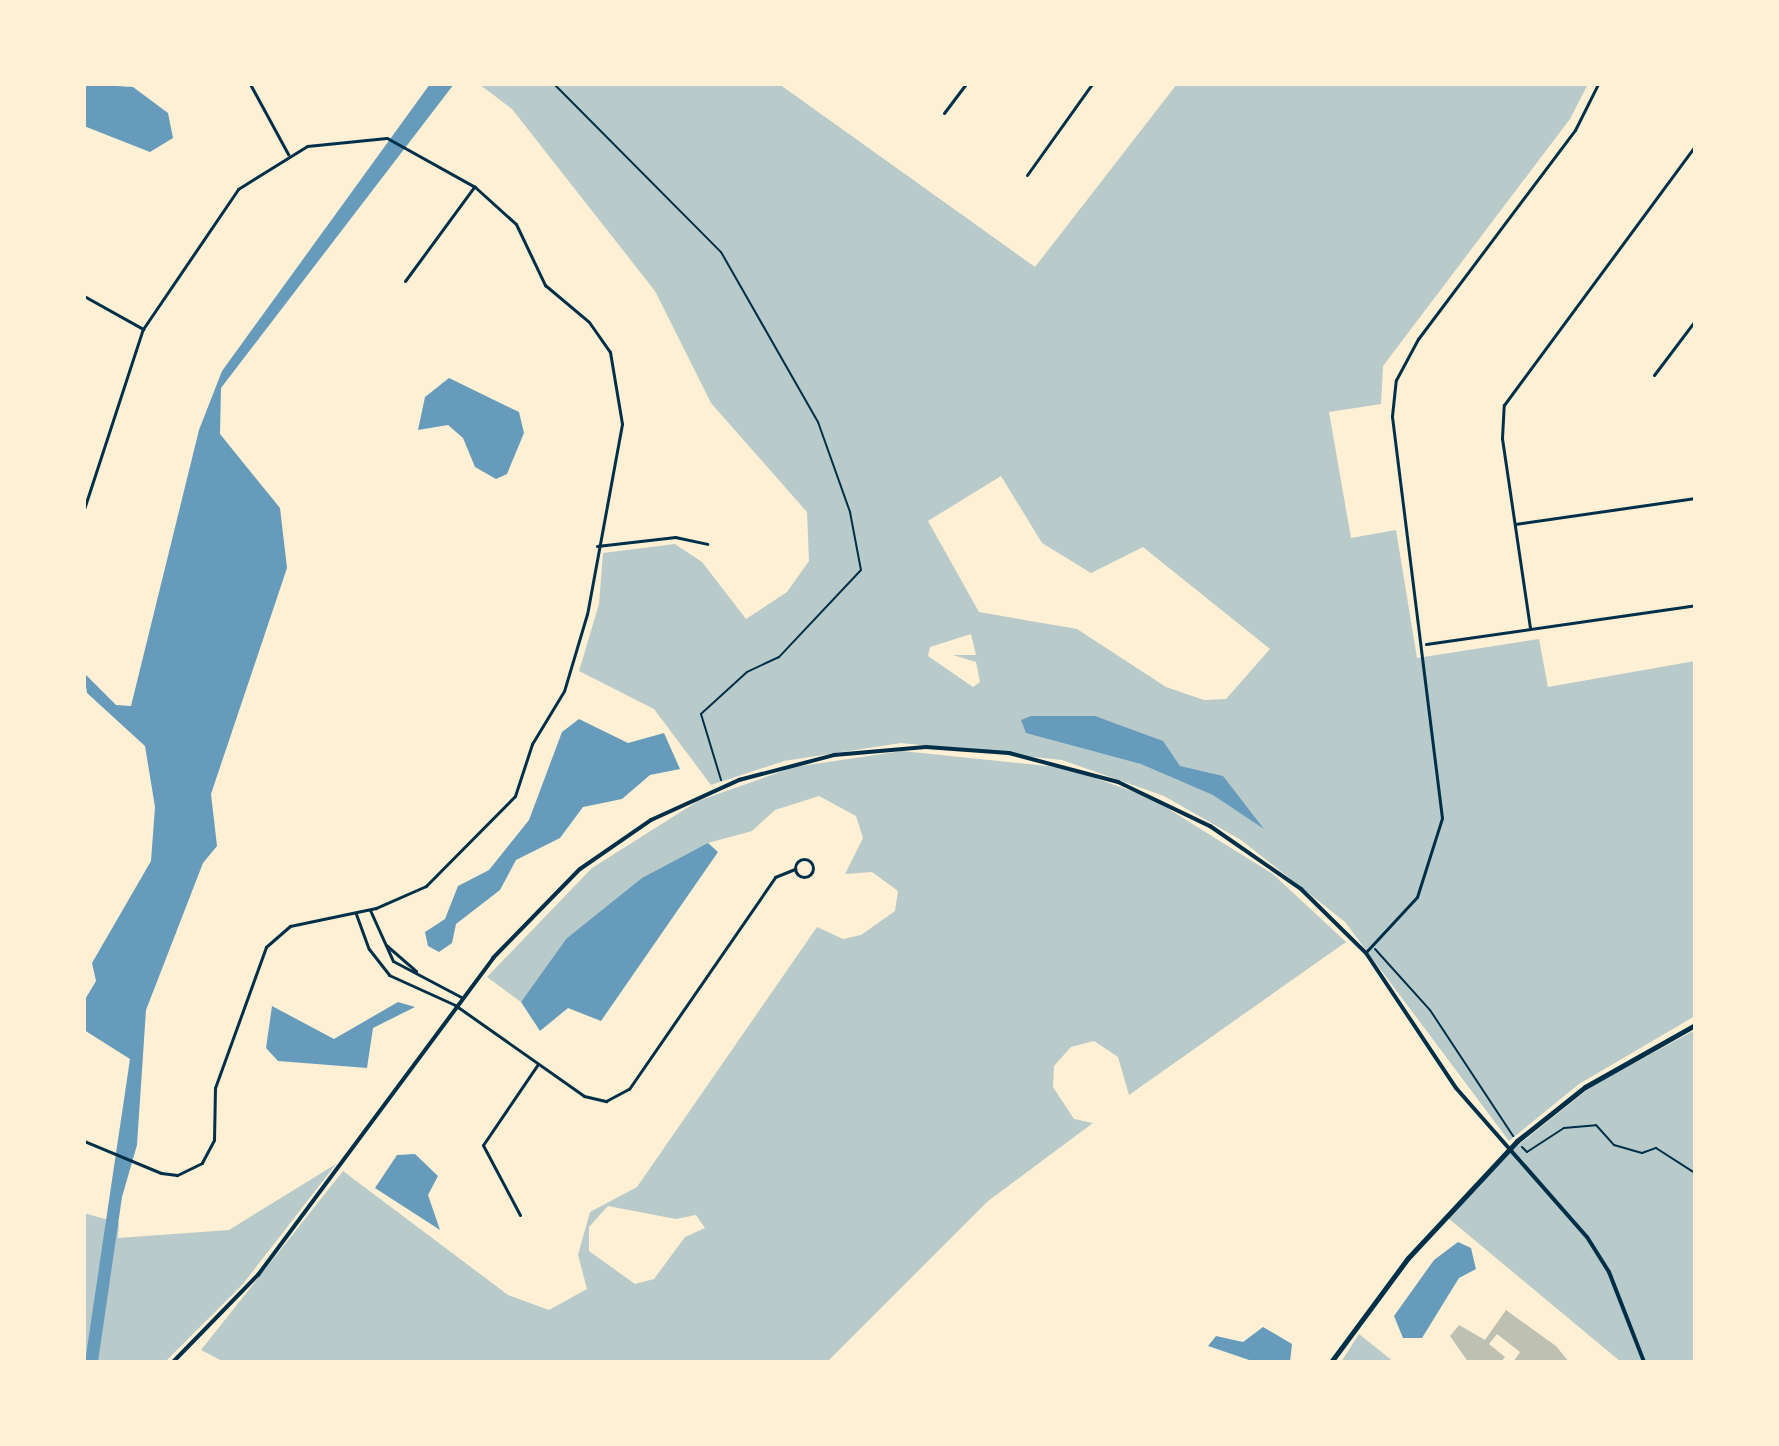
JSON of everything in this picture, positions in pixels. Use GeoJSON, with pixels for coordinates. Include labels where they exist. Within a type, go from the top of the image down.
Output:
{"type":"FeatureCollection","features":[{"type":"Feature","properties":{"kind":"main road"},"geometry":{"type":"LineString","coordinates":[[1331,1362],[1401,1266],[1509,1148],[1585,1087],[1695,1025]]}},
{"type":"Feature","properties":{"kind":"street"},"geometry":{"type":"LineString","coordinates":[[250,84],[288,154]]}},
{"type":"Feature","properties":{"kind":"street"},"geometry":{"type":"LineString","coordinates":[[944,113],[966,84]]}},
{"type":"Feature","properties":{"kind":"street"},"geometry":{"type":"LineString","coordinates":[[1027,175],[1092,84]]}},
{"type":"Feature","properties":{"kind":"street"},"geometry":{"type":"LineString","coordinates":[[1366,953],[1417,897],[1441,827],[1425,644],[1392,416],[1396,380],[1411,348],[1575,130],[1598,84]]}},
{"type":"Feature","properties":{"kind":"street"},"geometry":{"type":"LineString","coordinates":[[84,509],[143,329],[225,204],[288,154],[349,136],[387,138],[414,147],[475,187],[516,224],[545,285],[589,322],[610,352],[622,424],[569,677],[532,744],[515,796],[437,879],[370,910],[290,926],[256,960],[235,1043],[215,1088],[214,1140],[202,1163],[177,1175],[161,1173],[84,1141]]}},
{"type":"Feature","properties":{"kind":"street"},"geometry":{"type":"LineString","coordinates":[[1530,628],[1501,431],[1507,400],[1695,146]]}},
{"type":"Feature","properties":{"kind":"street"},"geometry":{"type":"LineString","coordinates":[[405,281],[475,187]]}},
{"type":"Feature","properties":{"kind":"street"},"geometry":{"type":"LineString","coordinates":[[84,296],[143,329]]}},
{"type":"Feature","properties":{"kind":"street"},"geometry":{"type":"LineString","coordinates":[[1654,375],[1695,320]]}},
{"type":"Feature","properties":{"kind":"street"},"geometry":{"type":"LineString","coordinates":[[1515,524],[1695,498]]}},
{"type":"Feature","properties":{"kind":"street"},"geometry":{"type":"LineString","coordinates":[[596,546],[675,537],[707,544]]}},
{"type":"Feature","properties":{"kind":"street"},"geometry":{"type":"LineString","coordinates":[[1425,644],[1695,605]]}},
{"type":"Feature","properties":{"kind":"street"},"geometry":{"type":"LineString","coordinates":[[173,1362],[258,1275],[461,997],[580,869],[651,820],[723,785],[802,761],[889,748],[996,751],[1057,763],[1139,790],[1227,836],[1301,889],[1366,953],[1451,1081],[1599,1255],[1644,1362]]}},
{"type":"Feature","properties":{"kind":"street"},"geometry":{"type":"LineString","coordinates":[[356,914],[378,964],[405,982],[455,1005],[588,1099],[621,1096],[772,880],[795,869],[802,859],[813,869],[805,877],[795,869]]}},
{"type":"Feature","properties":{"kind":"street"},"geometry":{"type":"LineString","coordinates":[[370,910],[393,961],[461,997]]}},
{"type":"Feature","properties":{"kind":"street"},"geometry":{"type":"LineString","coordinates":[[384,943],[416,971]]}},
{"type":"Feature","properties":{"kind":"street"},"geometry":{"type":"LineString","coordinates":[[520,1215],[483,1145],[538,1064]]}},
{"type":"Feature","properties":{"kind":"path"},"geometry":{"type":"LineString","coordinates":[[554,84],[721,252],[837,460],[861,570],[779,657],[747,672],[701,714],[723,785]]}},
{"type":"Feature","properties":{"kind":"path"},"geometry":{"type":"LineString","coordinates":[[1372,947],[1430,1010],[1527,1152],[1545,1135],[1596,1125],[1614,1145],[1642,1153],[1656,1148],[1695,1173]]}},
{"type":"Feature","properties":{"kind":"shaded area"},"geometry":{"type":"Polygon","coordinates":[[[479,84],[779,84],[1035,267],[1177,84],[1588,84],[1570,119],[1383,366],[1381,404],[1329,412],[1351,538],[1396,530],[1417,658],[1539,639],[1548,687],[1695,661],[1695,1016],[1579,1084],[1509,1141],[1345,922],[1241,840],[1164,796],[1062,760],[901,743],[784,761],[711,785],[654,709],[579,671],[599,604],[603,553],[675,544],[702,562],[746,619],[787,592],[809,561],[807,512],[711,403],[655,291],[512,109],[479,84]],[[1001,476],[928,521],[979,612],[1077,629],[1166,687],[1204,700],[1226,699],[1270,649],[1143,547],[1091,573],[1042,543],[1001,476]],[[971,634],[930,647],[928,656],[973,687],[980,682],[976,662],[953,655],[976,655],[971,634]]]}},
{"type":"Feature","properties":{"kind":"shaded area"},"geometry":{"type":"Polygon","coordinates":[[[902,751],[1067,768],[1151,798],[1273,874],[1346,942],[1129,1095],[1118,1057],[1094,1041],[1071,1047],[1054,1066],[1053,1087],[1074,1119],[1093,1123],[988,1201],[827,1362],[224,1362],[201,1350],[343,1171],[508,1295],[549,1310],[587,1289],[578,1255],[590,1212],[637,1187],[817,927],[843,939],[861,935],[895,911],[898,891],[872,872],[845,874],[863,838],[856,816],[819,796],[775,810],[752,831],[708,843],[566,939],[521,1002],[487,977],[592,868],[698,801],[794,767],[902,751]],[[608,1206],[589,1227],[589,1251],[635,1284],[654,1279],[685,1237],[705,1228],[696,1215],[676,1219],[608,1206]]]}},
{"type":"Feature","properties":{"kind":"shaded area"},"geometry":{"type":"Polygon","coordinates":[[[1695,1030],[1695,1362],[1621,1362],[1448,1218],[1517,1146],[1592,1086],[1695,1030]]]}},
{"type":"Feature","properties":{"kind":"shaded area"},"geometry":{"type":"Polygon","coordinates":[[[336,1164],[243,1284],[165,1362],[84,1362],[84,1213],[119,1223],[118,1238],[229,1230],[336,1164]]]}},
{"type":"Feature","properties":{"kind":"shaded area"},"geometry":{"type":"Polygon","coordinates":[[[1359,1334],[1394,1362],[1341,1362],[1359,1334]]]}},
{"type":"Feature","properties":{"kind":"water"},"geometry":{"type":"Polygon","coordinates":[[[84,84],[133,87],[168,113],[173,138],[150,152],[84,126],[84,84]]]}},
{"type":"Feature","properties":{"kind":"water"},"geometry":{"type":"Polygon","coordinates":[[[430,84],[454,84],[221,388],[220,434],[280,508],[287,568],[211,794],[217,846],[203,863],[146,1010],[137,1145],[122,1197],[98,1362],[85,1362],[130,1059],[84,1030],[84,1001],[96,981],[92,963],[151,861],[155,807],[145,746],[87,693],[84,673],[116,705],[131,706],[199,430],[222,371],[430,84]]]}},
{"type":"Feature","properties":{"kind":"water"},"geometry":{"type":"Polygon","coordinates":[[[449,378],[519,412],[524,433],[507,474],[496,479],[475,467],[463,438],[448,425],[418,430],[425,397],[449,378]]]}},
{"type":"Feature","properties":{"kind":"water"},"geometry":{"type":"Polygon","coordinates":[[[1031,716],[1095,716],[1163,741],[1180,766],[1223,776],[1264,829],[1213,795],[1141,764],[1026,733],[1021,720],[1031,716]]]}},
{"type":"Feature","properties":{"kind":"water"},"geometry":{"type":"Polygon","coordinates":[[[579,719],[628,743],[664,733],[680,769],[650,775],[622,799],[583,807],[560,838],[516,860],[500,890],[456,924],[452,943],[439,952],[428,946],[425,932],[445,919],[458,886],[489,870],[529,820],[562,732],[579,719]]]}},
{"type":"Feature","properties":{"kind":"water"},"geometry":{"type":"Polygon","coordinates":[[[708,843],[718,852],[601,1021],[568,1008],[540,1031],[521,1002],[566,939],[642,878],[708,843]]]}},
{"type":"Feature","properties":{"kind":"water"},"geometry":{"type":"Polygon","coordinates":[[[398,1002],[415,1007],[373,1028],[367,1068],[278,1061],[266,1048],[272,1006],[334,1039],[398,1002]]]}},
{"type":"Feature","properties":{"kind":"water"},"geometry":{"type":"Polygon","coordinates":[[[415,1154],[438,1176],[428,1195],[440,1230],[375,1188],[397,1155],[415,1154]]]}},
{"type":"Feature","properties":{"kind":"water"},"geometry":{"type":"Polygon","coordinates":[[[1458,1242],[1471,1248],[1476,1269],[1459,1278],[1422,1338],[1403,1338],[1394,1316],[1434,1260],[1458,1242]]]}},
{"type":"Feature","properties":{"kind":"water"},"geometry":{"type":"Polygon","coordinates":[[[1263,1327],[1292,1344],[1290,1362],[1255,1362],[1208,1346],[1216,1336],[1243,1342],[1263,1327]]]}},
{"type":"Feature","properties":{"kind":"building"},"geometry":{"type":"Polygon","coordinates":[[[1506,1310],[1556,1346],[1569,1362],[1513,1362],[1520,1352],[1497,1334],[1489,1344],[1505,1357],[1501,1362],[1468,1362],[1450,1336],[1459,1325],[1485,1340],[1506,1310]]]}}]}
